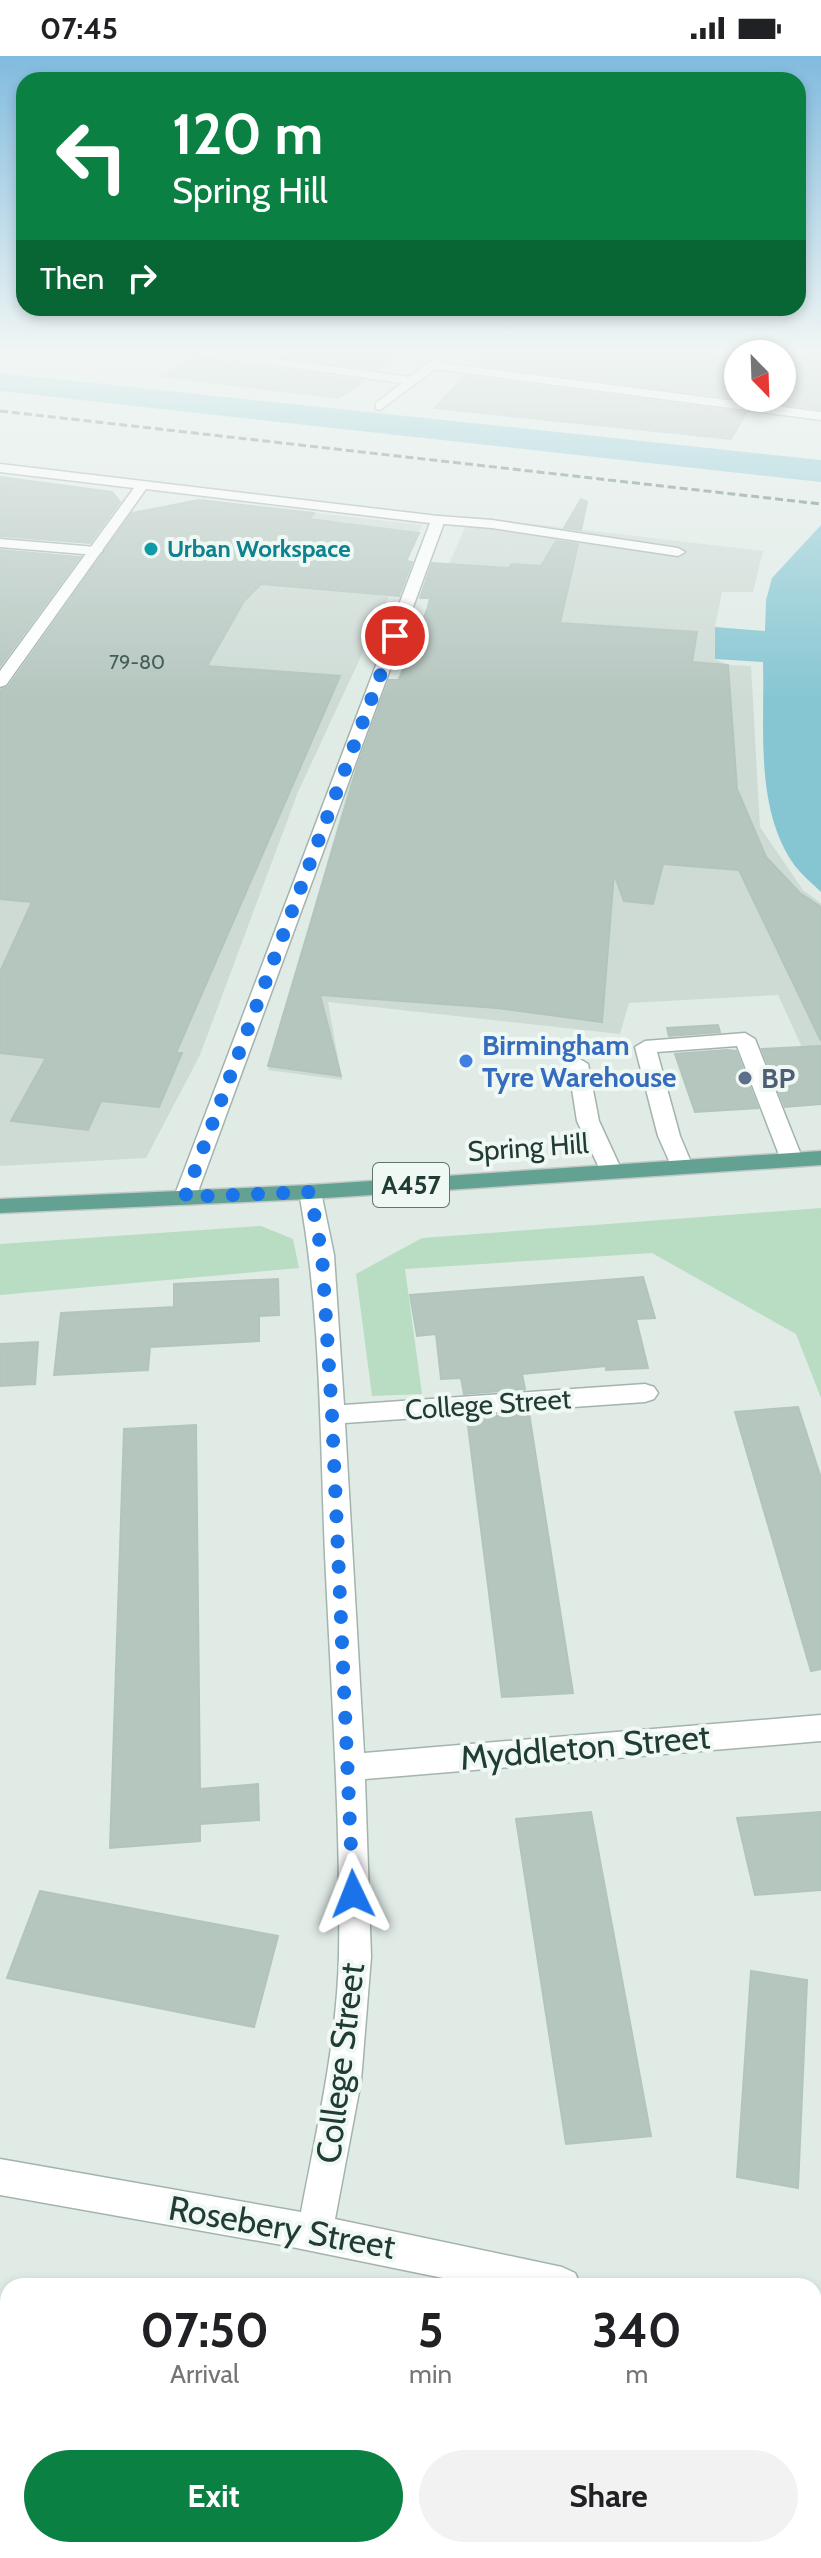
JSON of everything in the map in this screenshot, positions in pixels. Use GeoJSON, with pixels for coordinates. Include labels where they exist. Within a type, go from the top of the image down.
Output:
{"type":"FeatureCollection","features":[{"type":"Feature","properties":{"kind":"main road","name":"Spring Hill"},"geometry":{"type":"LineString","coordinates":[[0,1206],[310,1192],[821,1158]]}},
{"type":"Feature","properties":{"kind":"street"},"geometry":{"type":"LineString","coordinates":[[0,468],[492,524],[678,552]]}},
{"type":"Feature","properties":{"kind":"street"},"geometry":{"type":"LineString","coordinates":[[0,682],[143,485]]}},
{"type":"Feature","properties":{"kind":"street"},"geometry":{"type":"LineString","coordinates":[[185,1197],[438,520]]}},
{"type":"Feature","properties":{"kind":"street"},"geometry":{"type":"LineString","coordinates":[[0,543],[96,551]]}},
{"type":"Feature","properties":{"kind":"street"},"geometry":{"type":"LineString","coordinates":[[682,1167],[669,1136],[645,1047],[745,1039],[792,1160]]}},
{"type":"Feature","properties":{"kind":"street"},"geometry":{"type":"LineString","coordinates":[[578,1064],[588,1121],[611,1171]]}},
{"type":"Feature","properties":{"kind":"street","name":"College Street"},"geometry":{"type":"LineString","coordinates":[[310,1192],[322,1255],[332,1415],[350,1767],[355,1957],[344,2081],[315,2231]]}},
{"type":"Feature","properties":{"kind":"street","name":"College Street"},"geometry":{"type":"LineString","coordinates":[[332,1415],[645,1393]]}},
{"type":"Feature","properties":{"kind":"street","name":"Myddleton Street"},"geometry":{"type":"LineString","coordinates":[[350,1767],[821,1728]]}},
{"type":"Feature","properties":{"kind":"street","name":"Rosebery Street"},"geometry":{"type":"LineString","coordinates":[[0,2177],[315,2231],[529,2278]]}},
{"type":"Feature","properties":{"kind":"shaded area"},"geometry":{"type":"Polygon","coordinates":[[[199,500],[422,525],[298,792],[200,1055],[146,1158],[0,1166],[0,738],[156,508],[199,500]]]}},
{"type":"Feature","properties":{"kind":"shaded area"},"geometry":{"type":"Polygon","coordinates":[[[473,517],[763,551],[753,592],[722,592],[715,627],[715,659],[728,665],[751,666],[760,827],[803,890],[821,903],[821,1089],[778,995],[629,1003],[620,1034],[328,1002],[342,1080],[268,1070],[349,785],[465,528],[473,517]]]}},
{"type":"Feature","properties":{"kind":"green space"},"geometry":{"type":"Polygon","coordinates":[[[821,1208],[821,1398],[796,1334],[652,1253],[405,1269],[422,1394],[372,1396],[356,1274],[422,1238],[821,1208]]]}},
{"type":"Feature","properties":{"kind":"green space"},"geometry":{"type":"Polygon","coordinates":[[[261,1226],[293,1239],[299,1268],[0,1295],[0,1244],[261,1226]]]}},
{"type":"Feature","properties":{"kind":"water"},"geometry":{"type":"Polygon","coordinates":[[[674,466],[821,466],[821,482],[674,466]]]}},
{"type":"Feature","properties":{"kind":"water"},"geometry":{"type":"Polygon","coordinates":[[[821,525],[821,892],[795,866],[782,844],[773,819],[764,767],[763,662],[715,659],[715,627],[765,631],[766,600],[772,578],[821,525]]]}},
{"type":"Feature","properties":{"kind":"building"},"geometry":{"type":"Polygon","coordinates":[[[0,477],[112,492],[120,502],[90,543],[0,536],[0,477]]]}},
{"type":"Feature","properties":{"kind":"building"},"geometry":{"type":"Polygon","coordinates":[[[581,499],[587,502],[581,530],[564,528],[581,499]]]}},
{"type":"Feature","properties":{"kind":"building"},"geometry":{"type":"Polygon","coordinates":[[[199,500],[314,513],[309,519],[419,533],[406,561],[412,562],[399,596],[261,584],[244,601],[207,666],[340,676],[176,1053],[182,1053],[159,1107],[101,1101],[88,1130],[11,1121],[46,1058],[0,1053],[0,972],[32,902],[0,899],[0,690],[8,687],[132,513],[199,500]]]}},
{"type":"Feature","properties":{"kind":"building"},"geometry":{"type":"Polygon","coordinates":[[[556,541],[578,544],[560,623],[697,632],[692,662],[728,665],[737,789],[766,857],[800,893],[821,907],[821,1041],[739,870],[663,864],[653,904],[624,901],[614,874],[602,1022],[497,1008],[320,995],[341,1076],[268,1066],[357,767],[389,680],[399,680],[428,607],[430,598],[420,598],[432,563],[509,568],[512,564],[541,566],[556,541]]]}},
{"type":"Feature","properties":{"kind":"building"},"geometry":{"type":"Polygon","coordinates":[[[0,550],[80,557],[0,666],[0,550]]]}},
{"type":"Feature","properties":{"kind":"building"},"geometry":{"type":"Polygon","coordinates":[[[718,1025],[720,1032],[669,1036],[667,1028],[718,1025]]]}},
{"type":"Feature","properties":{"kind":"building"},"geometry":{"type":"Polygon","coordinates":[[[821,1046],[821,1104],[785,1107],[762,1049],[821,1046]]]}},
{"type":"Feature","properties":{"kind":"building"},"geometry":{"type":"Polygon","coordinates":[[[736,1051],[758,1108],[695,1112],[675,1054],[736,1051]]]}},
{"type":"Feature","properties":{"kind":"building"},"geometry":{"type":"Polygon","coordinates":[[[643,1277],[655,1318],[636,1319],[648,1368],[606,1370],[606,1366],[522,1374],[525,1389],[464,1394],[461,1378],[441,1379],[436,1334],[417,1336],[410,1295],[643,1277]]]}},
{"type":"Feature","properties":{"kind":"building"},"geometry":{"type":"Polygon","coordinates":[[[278,1279],[279,1315],[259,1316],[259,1341],[150,1347],[148,1370],[54,1375],[61,1313],[174,1307],[174,1284],[278,1279]]]}},
{"type":"Feature","properties":{"kind":"building"},"geometry":{"type":"Polygon","coordinates":[[[38,1342],[35,1384],[0,1386],[0,1344],[38,1342]]]}},
{"type":"Feature","properties":{"kind":"building"},"geometry":{"type":"Polygon","coordinates":[[[798,1407],[821,1478],[821,1669],[811,1671],[735,1412],[798,1407]]]}},
{"type":"Feature","properties":{"kind":"building"},"geometry":{"type":"Polygon","coordinates":[[[529,1413],[573,1693],[502,1697],[467,1418],[529,1413]]]}},
{"type":"Feature","properties":{"kind":"building"},"geometry":{"type":"Polygon","coordinates":[[[196,1425],[200,1789],[258,1784],[259,1820],[200,1824],[200,1841],[110,1848],[124,1429],[196,1425]]]}},
{"type":"Feature","properties":{"kind":"building"},"geometry":{"type":"Polygon","coordinates":[[[591,1812],[651,2136],[566,2144],[516,1819],[591,1812]]]}},
{"type":"Feature","properties":{"kind":"building"},"geometry":{"type":"Polygon","coordinates":[[[821,1812],[821,1890],[755,1895],[737,1818],[821,1812]]]}},
{"type":"Feature","properties":{"kind":"building"},"geometry":{"type":"Polygon","coordinates":[[[40,1891],[278,1936],[254,2027],[7,1978],[40,1891]]]}},
{"type":"Feature","properties":{"kind":"building"},"geometry":{"type":"Polygon","coordinates":[[[751,1971],[807,1980],[798,2188],[737,2177],[751,1971]]]}},
{"type":"Feature","properties":{"kind":"railway"},"geometry":{"type":"LineString","coordinates":[[483,466],[821,504]]}},
{"type":"Feature","properties":{"kind":"place","name":"Urban Workspace"},"geometry":{"type":"Point","coordinates":[151,549]}},
{"type":"Feature","properties":{"kind":"place","name":"Birmingham Tyre Warehouse"},"geometry":{"type":"Point","coordinates":[466,1061]}},
{"type":"Feature","properties":{"kind":"place","name":"BP"},"geometry":{"type":"Point","coordinates":[745,1078]}},
{"type":"Feature","properties":{"kind":"route"},"geometry":{"type":"LineString","coordinates":[[353,1894],[350,1767],[332,1415],[322,1255],[310,1192],[185,1197],[395,636]]}}]}
